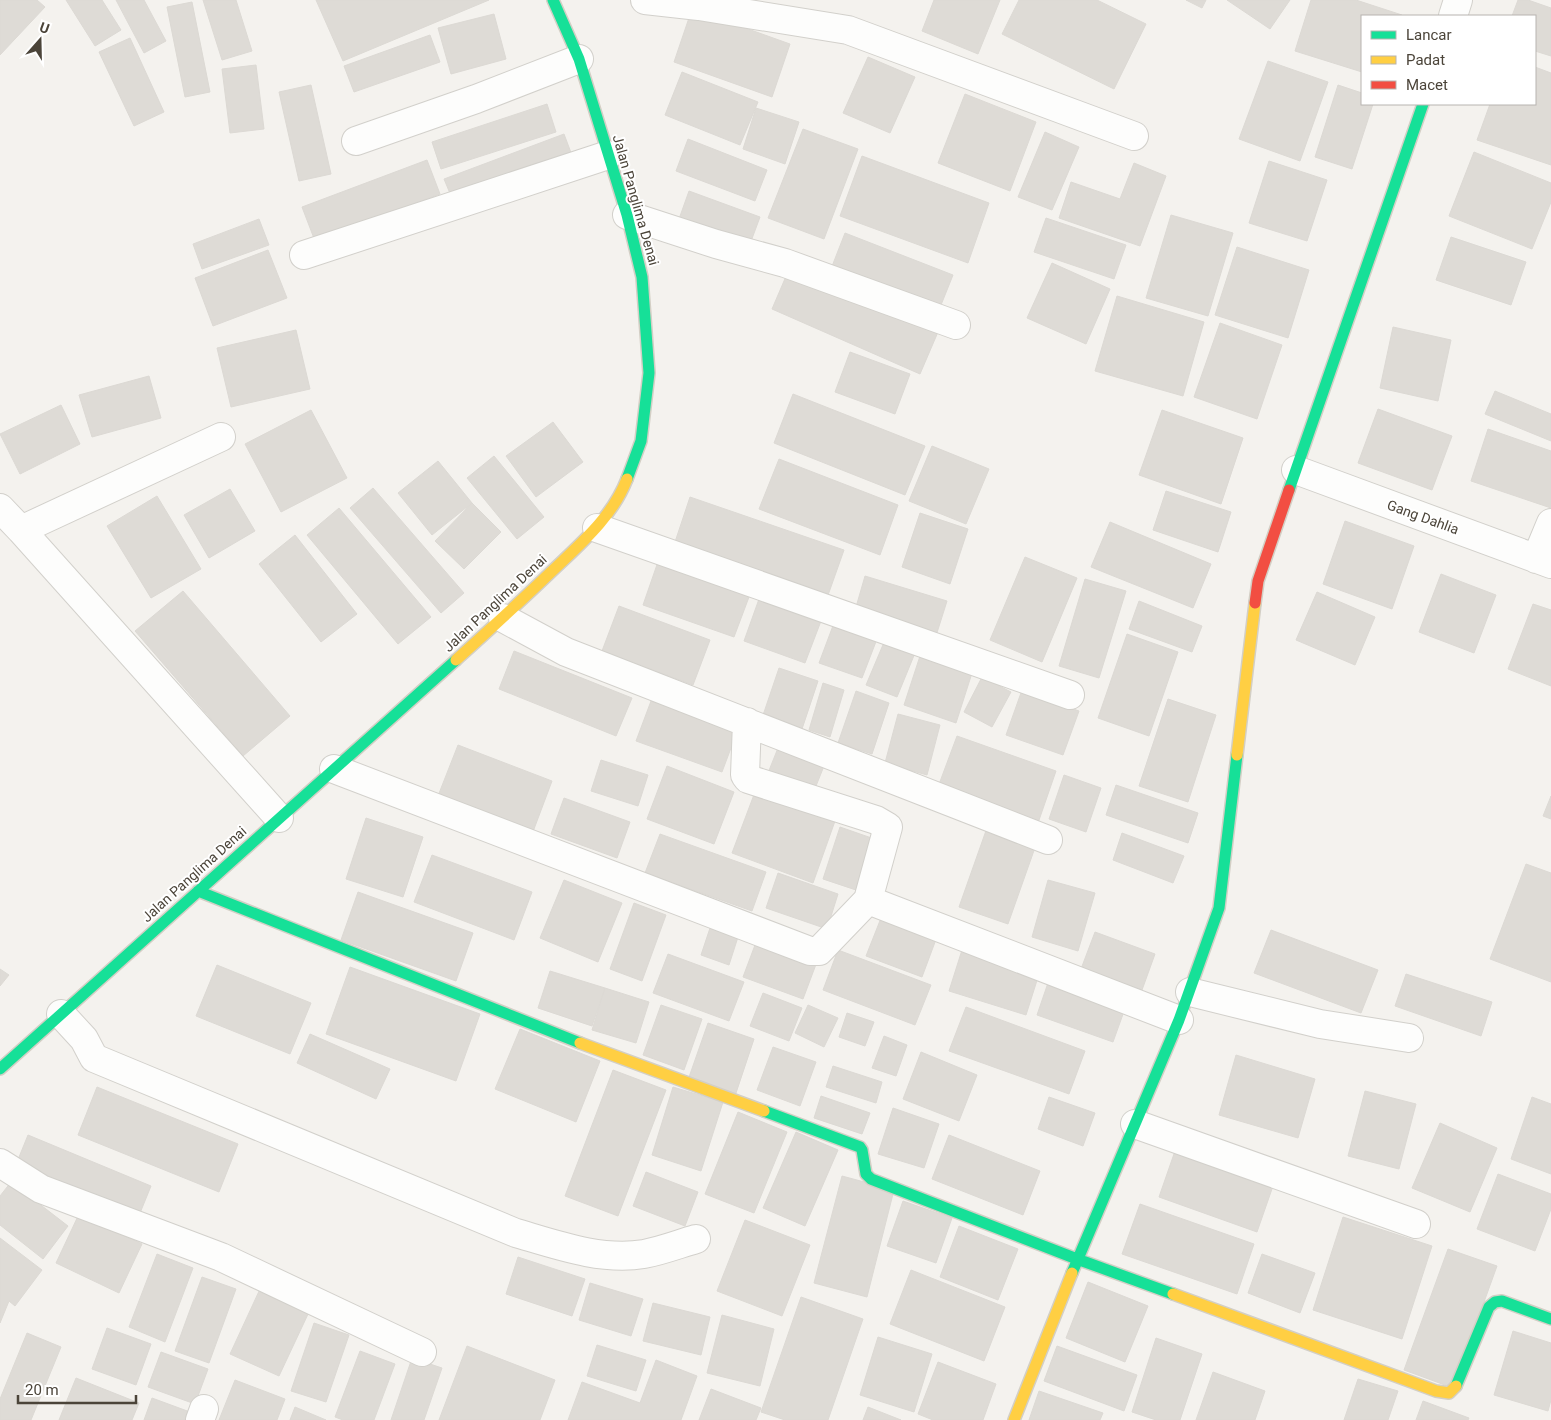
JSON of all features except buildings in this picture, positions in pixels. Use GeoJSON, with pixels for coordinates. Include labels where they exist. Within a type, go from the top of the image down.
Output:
{"type":"FeatureCollection","features":[{"type":"Feature","properties":{"kind":"street","name":"Jalan Panglima Denai"},"geometry":{"type":"LineString","coordinates":[[0,1069],[503,618],[597,528],[621,494],[641,441],[649,373],[642,277],[627,215],[579,59],[553,0]]}},
{"type":"Feature","properties":{"kind":"street"},"geometry":{"type":"LineString","coordinates":[[645,0],[700,6],[848,30],[1134,136]]}},
{"type":"Feature","properties":{"kind":"street"},"geometry":{"type":"LineString","coordinates":[[1453,15],[1458,0]]}},
{"type":"Feature","properties":{"kind":"street"},"geometry":{"type":"LineString","coordinates":[[356,140],[476,99],[579,59]]}},
{"type":"Feature","properties":{"kind":"street"},"geometry":{"type":"LineString","coordinates":[[1014,1420],[1077,1259],[1180,1020],[1219,908],[1258,581],[1423,105]]}},
{"type":"Feature","properties":{"kind":"street"},"geometry":{"type":"LineString","coordinates":[[304,255],[608,155]]}},
{"type":"Feature","properties":{"kind":"street"},"geometry":{"type":"LineString","coordinates":[[627,215],[716,244],[784,263],[956,325]]}},
{"type":"Feature","properties":{"kind":"street"},"geometry":{"type":"LineString","coordinates":[[21,530],[221,436]]}},
{"type":"Feature","properties":{"kind":"street","name":"Gang Dahlia"},"geometry":{"type":"LineString","coordinates":[[1296,470],[1544,562]]}},
{"type":"Feature","properties":{"kind":"street"},"geometry":{"type":"LineString","coordinates":[[0,508],[279,818]]}},
{"type":"Feature","properties":{"kind":"street"},"geometry":{"type":"LineString","coordinates":[[1544,562],[1551,523]]}},
{"type":"Feature","properties":{"kind":"street"},"geometry":{"type":"LineString","coordinates":[[597,528],[1070,695]]}},
{"type":"Feature","properties":{"kind":"street"},"geometry":{"type":"LineString","coordinates":[[503,618],[566,652],[1048,840]]}},
{"type":"Feature","properties":{"kind":"street"},"geometry":{"type":"LineString","coordinates":[[334,769],[810,951],[820,951],[868,900],[888,827],[876,820],[748,779],[745,776],[748,722]]}},
{"type":"Feature","properties":{"kind":"street"},"geometry":{"type":"LineString","coordinates":[[198,891],[550,1032],[860,1147],[866,1174],[871,1179],[1077,1259],[1436,1391],[1449,1393],[1455,1388],[1489,1307],[1495,1302],[1502,1301],[1551,1320]]}},
{"type":"Feature","properties":{"kind":"street"},"geometry":{"type":"LineString","coordinates":[[868,900],[1180,1020]]}},
{"type":"Feature","properties":{"kind":"street"},"geometry":{"type":"LineString","coordinates":[[1190,992],[1320,1024],[1409,1038]]}},
{"type":"Feature","properties":{"kind":"street"},"geometry":{"type":"LineString","coordinates":[[61,1014],[84,1039],[94,1058],[516,1233],[574,1250],[613,1255],[644,1254],[696,1239]]}},
{"type":"Feature","properties":{"kind":"street"},"geometry":{"type":"LineString","coordinates":[[1135,1124],[1416,1224]]}},
{"type":"Feature","properties":{"kind":"street"},"geometry":{"type":"LineString","coordinates":[[0,1162],[41,1189],[220,1257],[422,1352]]}},
{"type":"Feature","properties":{"kind":"traffic: fast"},"geometry":{"type":"LineString","coordinates":[[553,0],[579,59],[627,215],[642,277],[649,373],[641,441],[627,479]]}},
{"type":"Feature","properties":{"kind":"traffic: fast"},"geometry":{"type":"LineString","coordinates":[[1289,490],[1423,105]]}},
{"type":"Feature","properties":{"kind":"traffic: fast"},"geometry":{"type":"LineString","coordinates":[[0,1069],[456,660]]}},
{"type":"Feature","properties":{"kind":"traffic: fast"},"geometry":{"type":"LineString","coordinates":[[1072,1273],[1179,1020],[1219,908],[1237,755]]}},
{"type":"Feature","properties":{"kind":"traffic: fast"},"geometry":{"type":"LineString","coordinates":[[198,891],[580,1043]]}},
{"type":"Feature","properties":{"kind":"traffic: fast"},"geometry":{"type":"LineString","coordinates":[[764,1111],[860,1147],[866,1174],[871,1179],[1173,1294]]}},
{"type":"Feature","properties":{"kind":"traffic: fast"},"geometry":{"type":"LineString","coordinates":[[1456,1386],[1489,1307],[1495,1302],[1502,1301],[1551,1319]]}},
{"type":"Feature","properties":{"kind":"traffic: slow"},"geometry":{"type":"LineString","coordinates":[[456,660],[594,530],[613,506],[627,479]]}},
{"type":"Feature","properties":{"kind":"traffic: slow"},"geometry":{"type":"LineString","coordinates":[[1237,755],[1255,603]]}},
{"type":"Feature","properties":{"kind":"traffic: slow"},"geometry":{"type":"LineString","coordinates":[[580,1043],[764,1111]]}},
{"type":"Feature","properties":{"kind":"traffic: slow"},"geometry":{"type":"LineString","coordinates":[[1014,1420],[1072,1273]]}},
{"type":"Feature","properties":{"kind":"traffic: slow"},"geometry":{"type":"LineString","coordinates":[[1173,1294],[1436,1391],[1449,1393],[1456,1386]]}},
{"type":"Feature","properties":{"kind":"traffic: jam"},"geometry":{"type":"LineString","coordinates":[[1255,603],[1258,581],[1289,490]]}}]}
